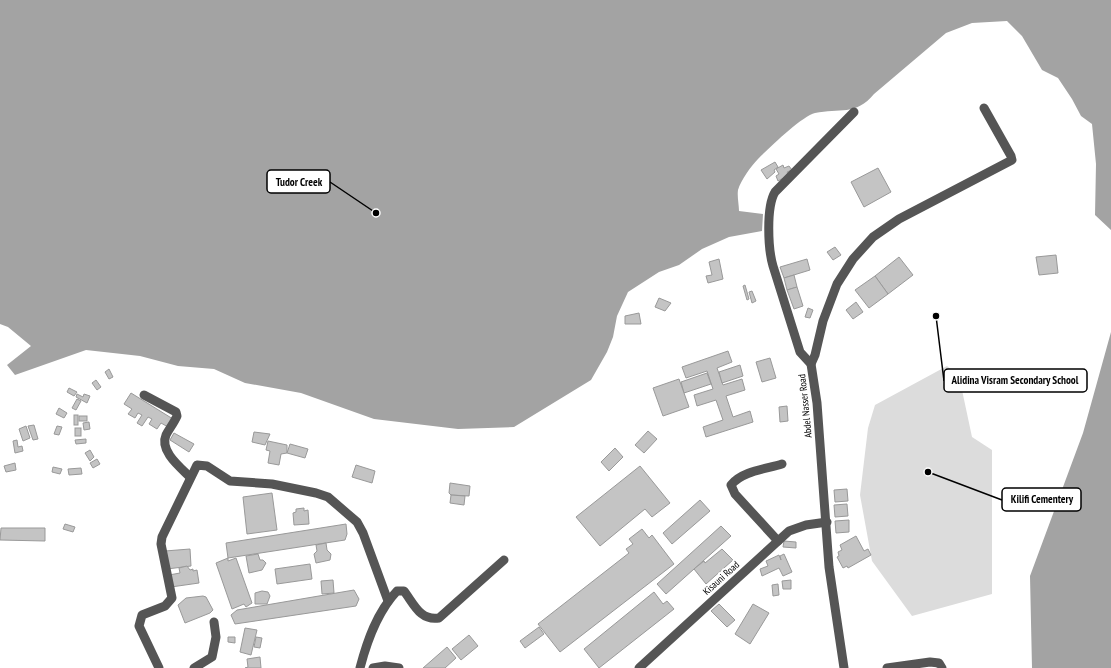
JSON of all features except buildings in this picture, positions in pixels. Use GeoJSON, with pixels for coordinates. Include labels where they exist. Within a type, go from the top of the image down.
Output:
{"type":"FeatureCollection","features":[{"type":"Feature","properties":{"kind":"street"},"geometry":{"type":"LineString","coordinates":[[811,364],[815,355],[823,321],[837,284],[853,259],[868,242],[886,227],[899,219],[1012,160],[984,108]]}},
{"type":"Feature","properties":{"kind":"street","name":"Abdel Nasser Road"},"geometry":{"type":"LineString","coordinates":[[844,668],[829,567],[827,522],[817,403],[811,364],[800,352],[770,257],[770,206],[774,194],[780,185],[854,112]]}},
{"type":"Feature","properties":{"kind":"street"},"geometry":{"type":"LineString","coordinates":[[144,395],[176,412],[177,416],[166,435],[165,444],[174,462],[190,477]]}},
{"type":"Feature","properties":{"kind":"street"},"geometry":{"type":"LineString","coordinates":[[778,541],[735,494],[731,485],[736,479],[747,474],[782,464]]}},
{"type":"Feature","properties":{"kind":"street"},"geometry":{"type":"LineString","coordinates":[[159,668],[142,634],[139,621],[142,615],[165,606],[172,598],[161,544],[162,537],[197,465],[202,465],[230,480],[272,484],[316,492],[328,497],[357,522],[360,527],[388,601]]}},
{"type":"Feature","properties":{"kind":"street","name":"Kisauni Road"},"geometry":{"type":"LineString","coordinates":[[639,668],[793,529],[812,523],[827,522]]}},
{"type":"Feature","properties":{"kind":"street"},"geometry":{"type":"LineString","coordinates":[[360,668],[370,636],[388,601],[397,592],[404,591],[424,618],[430,620],[439,618],[504,560]]}},
{"type":"Feature","properties":{"kind":"street"},"geometry":{"type":"LineString","coordinates":[[194,668],[212,657],[216,637],[214,622]]}},
{"type":"Feature","properties":{"kind":"street"},"geometry":{"type":"LineString","coordinates":[[887,668],[930,662],[939,663],[942,668]]}},
{"type":"Feature","properties":{"kind":"street"},"geometry":{"type":"LineString","coordinates":[[373,668],[386,666],[399,668]]}},
{"type":"Feature","properties":{"kind":"shaded area"},"geometry":{"type":"Polygon","coordinates":[[[0,0],[1111,0],[1111,230],[1095,215],[1096,164],[1092,124],[1081,116],[1058,78],[1042,70],[1022,36],[1007,21],[972,23],[946,33],[861,106],[847,110],[815,113],[809,115],[785,133],[752,165],[738,190],[739,211],[763,214],[762,231],[729,237],[702,249],[679,265],[659,272],[628,292],[617,316],[613,337],[607,352],[591,380],[514,427],[458,429],[374,419],[301,393],[245,383],[214,369],[178,366],[140,356],[86,350],[15,375],[7,365],[31,346],[8,327],[0,324],[0,0]]]}},
{"type":"Feature","properties":{"kind":"shaded area"},"geometry":{"type":"Polygon","coordinates":[[[1111,332],[1111,668],[1032,668],[1030,576],[1083,433],[1111,332]]]}},
{"type":"Feature","properties":{"kind":"shaded area"},"geometry":{"type":"Polygon","coordinates":[[[947,366],[959,376],[972,437],[992,450],[992,594],[912,616],[872,561],[860,495],[868,428],[875,405],[947,366]]]}},
{"type":"Feature","properties":{"kind":"place","name":"Tudor Creek"},"geometry":{"type":"Point","coordinates":[376,213]}},
{"type":"Feature","properties":{"kind":"place","name":"Alidina Visram Secondary School"},"geometry":{"type":"Point","coordinates":[936,316]}},
{"type":"Feature","properties":{"kind":"place","name":"Kilifi Cementery"},"geometry":{"type":"Point","coordinates":[928,472]}}]}
